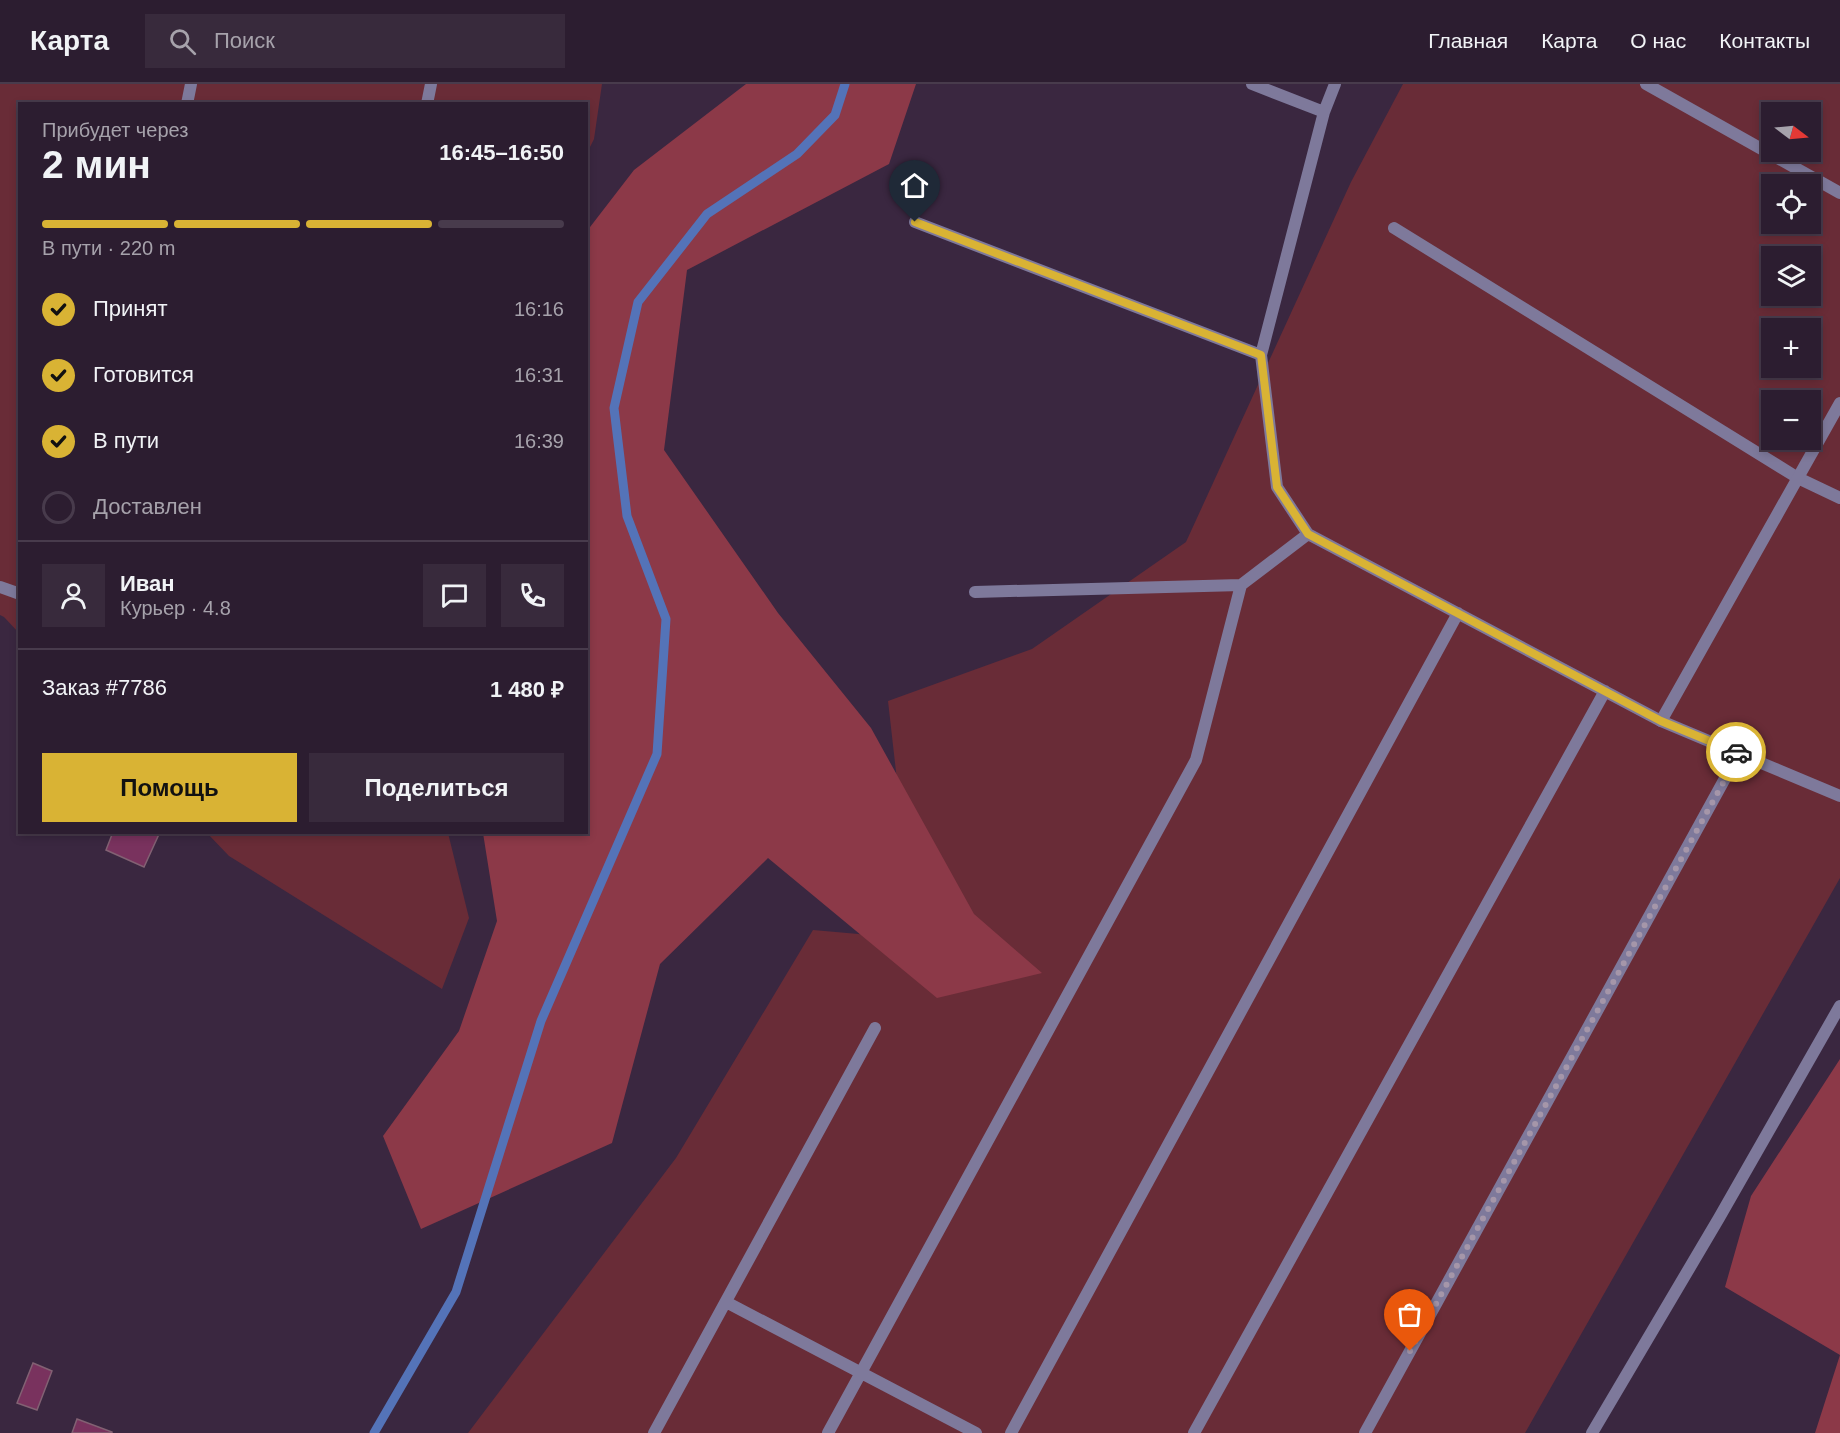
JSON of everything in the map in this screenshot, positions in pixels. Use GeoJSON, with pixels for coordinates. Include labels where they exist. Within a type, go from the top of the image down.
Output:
{"type":"FeatureCollection","features":[{"type":"Feature","properties":{"kind":"street"},"geometry":{"type":"LineString","coordinates":[[188,102],[192,84]]}},
{"type":"Feature","properties":{"kind":"street"},"geometry":{"type":"LineString","coordinates":[[427,102],[431,84]]}},
{"type":"Feature","properties":{"kind":"street"},"geometry":{"type":"LineString","coordinates":[[1252,84],[1324,112]]}},
{"type":"Feature","properties":{"kind":"street"},"geometry":{"type":"LineString","coordinates":[[1335,84],[1324,112],[1261,355],[1277,487],[1308,534],[1661,721],[1840,796]]}},
{"type":"Feature","properties":{"kind":"street"},"geometry":{"type":"LineString","coordinates":[[1646,84],[1840,193]]}},
{"type":"Feature","properties":{"kind":"street"},"geometry":{"type":"LineString","coordinates":[[915,222],[1261,355]]}},
{"type":"Feature","properties":{"kind":"street"},"geometry":{"type":"LineString","coordinates":[[1394,228],[1798,478],[1840,498]]}},
{"type":"Feature","properties":{"kind":"street"},"geometry":{"type":"LineString","coordinates":[[1661,721],[1840,403]]}},
{"type":"Feature","properties":{"kind":"street"},"geometry":{"type":"LineString","coordinates":[[975,592],[1241,585],[1308,534]]}},
{"type":"Feature","properties":{"kind":"street"},"geometry":{"type":"LineString","coordinates":[[828,1433],[1196,760],[1241,585]]}},
{"type":"Feature","properties":{"kind":"street"},"geometry":{"type":"LineString","coordinates":[[0,587],[18,593]]}},
{"type":"Feature","properties":{"kind":"street"},"geometry":{"type":"LineString","coordinates":[[1011,1433],[1458,613]]}},
{"type":"Feature","properties":{"kind":"street"},"geometry":{"type":"LineString","coordinates":[[1194,1433],[1605,691]]}},
{"type":"Feature","properties":{"kind":"street"},"geometry":{"type":"LineString","coordinates":[[1365,1433],[1739,753]]}},
{"type":"Feature","properties":{"kind":"street"},"geometry":{"type":"LineString","coordinates":[[1592,1433],[1719,1218],[1840,1006]]}},
{"type":"Feature","properties":{"kind":"street"},"geometry":{"type":"LineString","coordinates":[[654,1433],[874,1028]]}},
{"type":"Feature","properties":{"kind":"street"},"geometry":{"type":"LineString","coordinates":[[726,1302],[976,1433]]}},
{"type":"Feature","properties":{"kind":"shaded area"},"geometry":{"type":"Polygon","coordinates":[[[0,84],[602,84],[594,139],[588,151],[588,102],[18,102],[18,632],[0,615],[0,84]]]}},
{"type":"Feature","properties":{"kind":"shaded area"},"geometry":{"type":"Polygon","coordinates":[[[746,84],[916,84],[889,164],[687,270],[664,450],[778,613],[871,728],[974,914],[1042,973],[937,998],[768,858],[660,964],[612,1143],[421,1229],[383,1136],[459,1031],[497,921],[483,834],[588,834],[588,230],[634,170],[746,84]]]}},
{"type":"Feature","properties":{"kind":"shaded area"},"geometry":{"type":"Polygon","coordinates":[[[1403,84],[1840,84],[1840,878],[1525,1433],[468,1433],[676,1158],[813,930],[915,939],[888,701],[1032,649],[1186,542],[1351,182],[1403,84]]]}},
{"type":"Feature","properties":{"kind":"shaded area"},"geometry":{"type":"Polygon","coordinates":[[[208,834],[448,834],[469,918],[442,989],[229,856],[208,834]]]}},
{"type":"Feature","properties":{"kind":"shaded area"},"geometry":{"type":"Polygon","coordinates":[[[1840,1059],[1840,1355],[1725,1287],[1751,1196],[1840,1059]]]}},
{"type":"Feature","properties":{"kind":"shaded area"},"geometry":{"type":"Polygon","coordinates":[[[1840,1355],[1840,1433],[1815,1433],[1840,1355]]]}},
{"type":"Feature","properties":{"kind":"building"},"geometry":{"type":"Polygon","coordinates":[[[112,834],[159,834],[144,867],[106,850],[112,834]]]}},
{"type":"Feature","properties":{"kind":"building"},"geometry":{"type":"Polygon","coordinates":[[[33,1363],[52,1371],[37,1410],[17,1403],[33,1363]]]}},
{"type":"Feature","properties":{"kind":"building"},"geometry":{"type":"Polygon","coordinates":[[[77,1419],[112,1432],[112,1433],[72,1433],[77,1419]]]}},
{"type":"Feature","properties":{"kind":"waterway"},"geometry":{"type":"LineString","coordinates":[[374,1433],[456,1292],[541,1021],[657,754],[666,619],[627,516],[614,408],[638,302],[707,214],[797,154],[835,115],[845,84]]}},
{"type":"Feature","properties":{"kind":"way so far"},"geometry":{"type":"LineString","coordinates":[[1410,1351],[1728,774],[1739,753],[1736,752]]}},
{"type":"Feature","properties":{"kind":"route"},"geometry":{"type":"LineString","coordinates":[[915,222],[1261,355],[1277,487],[1308,534],[1661,721],[1736,752]]}}]}
